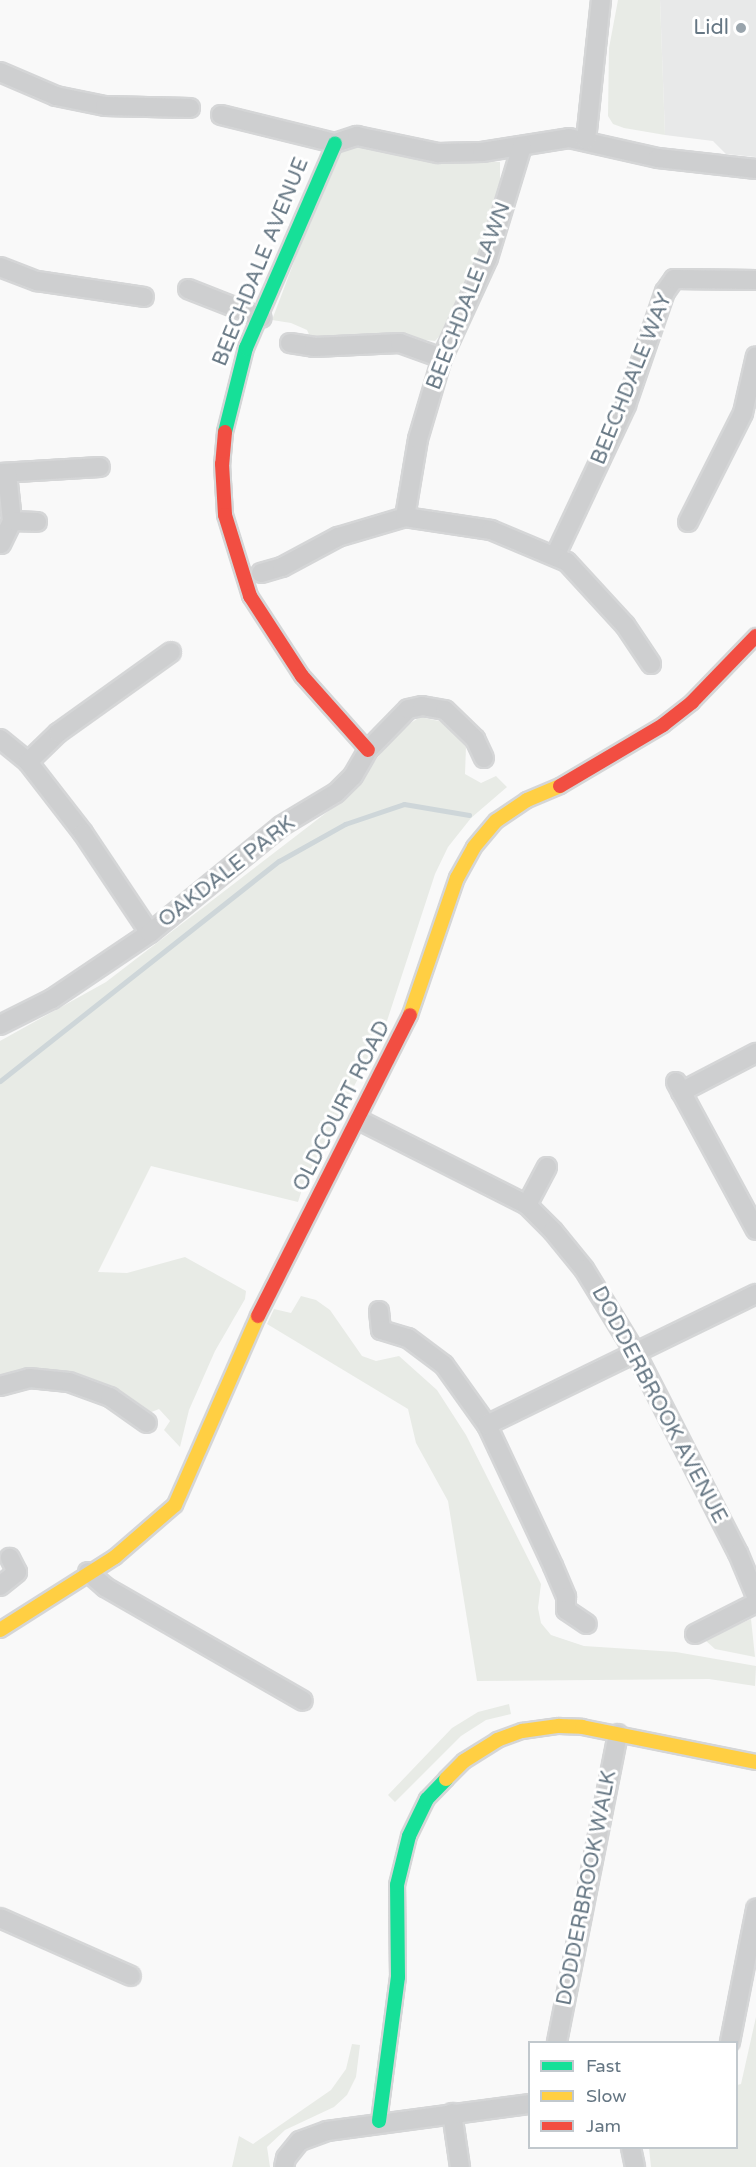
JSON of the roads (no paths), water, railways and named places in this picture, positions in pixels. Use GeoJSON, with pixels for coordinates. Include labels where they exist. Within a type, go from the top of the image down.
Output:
{"type":"FeatureCollection","features":[{"type":"Feature","properties":{"kind":"street"},"geometry":{"type":"LineString","coordinates":[[586,140],[601,0]]}},
{"type":"Feature","properties":{"kind":"street"},"geometry":{"type":"LineString","coordinates":[[0,72],[56,96],[105,106],[190,108]]}},
{"type":"Feature","properties":{"kind":"street"},"geometry":{"type":"LineString","coordinates":[[221,115],[335,142],[357,136],[438,153],[482,153],[550,140],[586,140],[658,158],[756,169]]}},
{"type":"Feature","properties":{"kind":"street","name":"BEECHDALE AVENUE"},"geometry":{"type":"LineString","coordinates":[[335,142],[262,318],[246,348],[227,414],[222,464],[225,516],[233,551],[250,596],[302,676],[368,750]]}},
{"type":"Feature","properties":{"kind":"street","name":"BEECHDALE LAWN"},"geometry":{"type":"LineString","coordinates":[[405,517],[418,439],[442,358],[488,258],[522,146]]}},
{"type":"Feature","properties":{"kind":"street"},"geometry":{"type":"LineString","coordinates":[[0,267],[38,281],[144,297]]}},
{"type":"Feature","properties":{"kind":"street","name":"BEECHDALE WAY"},"geometry":{"type":"LineString","coordinates":[[556,554],[626,405],[665,292],[674,279],[756,280]]}},
{"type":"Feature","properties":{"kind":"street"},"geometry":{"type":"LineString","coordinates":[[188,289],[262,318]]}},
{"type":"Feature","properties":{"kind":"street"},"geometry":{"type":"LineString","coordinates":[[290,343],[314,347],[400,343],[442,358]]}},
{"type":"Feature","properties":{"kind":"street"},"geometry":{"type":"LineString","coordinates":[[688,522],[744,409],[756,356]]}},
{"type":"Feature","properties":{"kind":"street"},"geometry":{"type":"LineString","coordinates":[[1,544],[12,521],[4,473],[100,467]]}},
{"type":"Feature","properties":{"kind":"street"},"geometry":{"type":"LineString","coordinates":[[261,573],[282,567],[338,537],[405,517],[491,530],[556,554],[625,626],[651,664]]}},
{"type":"Feature","properties":{"kind":"street"},"geometry":{"type":"LineString","coordinates":[[12,521],[37,522]]}},
{"type":"Feature","properties":{"kind":"street","name":"OLDCOURT ROAD"},"geometry":{"type":"LineString","coordinates":[[0,1630],[119,1554],[175,1505],[252,1328],[404,1034],[457,878],[474,847],[496,822],[527,800],[580,777],[663,725],[692,702],[756,636]]}},
{"type":"Feature","properties":{"kind":"street"},"geometry":{"type":"LineString","coordinates":[[28,762],[58,734],[171,652]]}},
{"type":"Feature","properties":{"kind":"street","name":"OAKDALE PARK"},"geometry":{"type":"LineString","coordinates":[[0,1025],[52,999],[150,933],[281,826],[336,793],[353,776],[368,750],[395,720],[408,710],[422,706],[445,710],[460,721],[475,739],[484,758]]}},
{"type":"Feature","properties":{"kind":"street"},"geometry":{"type":"LineString","coordinates":[[0,739],[28,762],[83,833],[150,933]]}},
{"type":"Feature","properties":{"kind":"street"},"geometry":{"type":"LineString","coordinates":[[756,1053],[678,1087],[756,1230]]}},
{"type":"Feature","properties":{"kind":"street","name":"DODDERBROOK AVENUE"},"geometry":{"type":"LineString","coordinates":[[359,1120],[527,1205],[584,1269],[636,1354],[738,1553],[756,1596]]}},
{"type":"Feature","properties":{"kind":"street"},"geometry":{"type":"LineString","coordinates":[[527,1205],[547,1167]]}},
{"type":"Feature","properties":{"kind":"street"},"geometry":{"type":"LineString","coordinates":[[487,1425],[756,1294]]}},
{"type":"Feature","properties":{"kind":"street"},"geometry":{"type":"LineString","coordinates":[[379,1311],[381,1330],[408,1338],[444,1365],[487,1425],[553,1566],[566,1597],[566,1610],[587,1624]]}},
{"type":"Feature","properties":{"kind":"street"},"geometry":{"type":"LineString","coordinates":[[0,1386],[29,1378],[69,1382],[110,1397],[147,1423]]}},
{"type":"Feature","properties":{"kind":"street"},"geometry":{"type":"LineString","coordinates":[[0,1586],[17,1572],[10,1558]]}},
{"type":"Feature","properties":{"kind":"street"},"geometry":{"type":"LineString","coordinates":[[88,1572],[105,1587],[303,1701]]}},
{"type":"Feature","properties":{"kind":"street"},"geometry":{"type":"LineString","coordinates":[[696,1634],[756,1603]]}},
{"type":"Feature","properties":{"kind":"street"},"geometry":{"type":"LineString","coordinates":[[379,2121],[398,1977],[397,1885],[409,1836],[427,1799],[464,1761],[497,1740],[522,1731],[570,1727],[618,1734],[756,1762]]}},
{"type":"Feature","properties":{"kind":"street","name":"DODDERBROOK WALK"},"geometry":{"type":"LineString","coordinates":[[557,2041],[618,1734]]}},
{"type":"Feature","properties":{"kind":"street"},"geometry":{"type":"LineString","coordinates":[[730,2041],[756,1909]]}},
{"type":"Feature","properties":{"kind":"street"},"geometry":{"type":"LineString","coordinates":[[0,1918],[131,1976]]}},
{"type":"Feature","properties":{"kind":"street"},"geometry":{"type":"LineString","coordinates":[[284,2167],[286,2158],[300,2141],[327,2131],[379,2121],[528,2104]]}},
{"type":"Feature","properties":{"kind":"street"},"geometry":{"type":"LineString","coordinates":[[452,2113],[460,2167]]}},
{"type":"Feature","properties":{"kind":"street"},"geometry":{"type":"LineString","coordinates":[[631,2149],[634,2167]]}},
{"type":"Feature","properties":{"kind":"waterway"},"geometry":{"type":"LineString","coordinates":[[0,1081],[279,861],[345,824],[404,804],[469,815]]}},
{"type":"Feature","properties":{"kind":"place","name":"Lidl"},"geometry":{"type":"Point","coordinates":[741,28]}}]}
